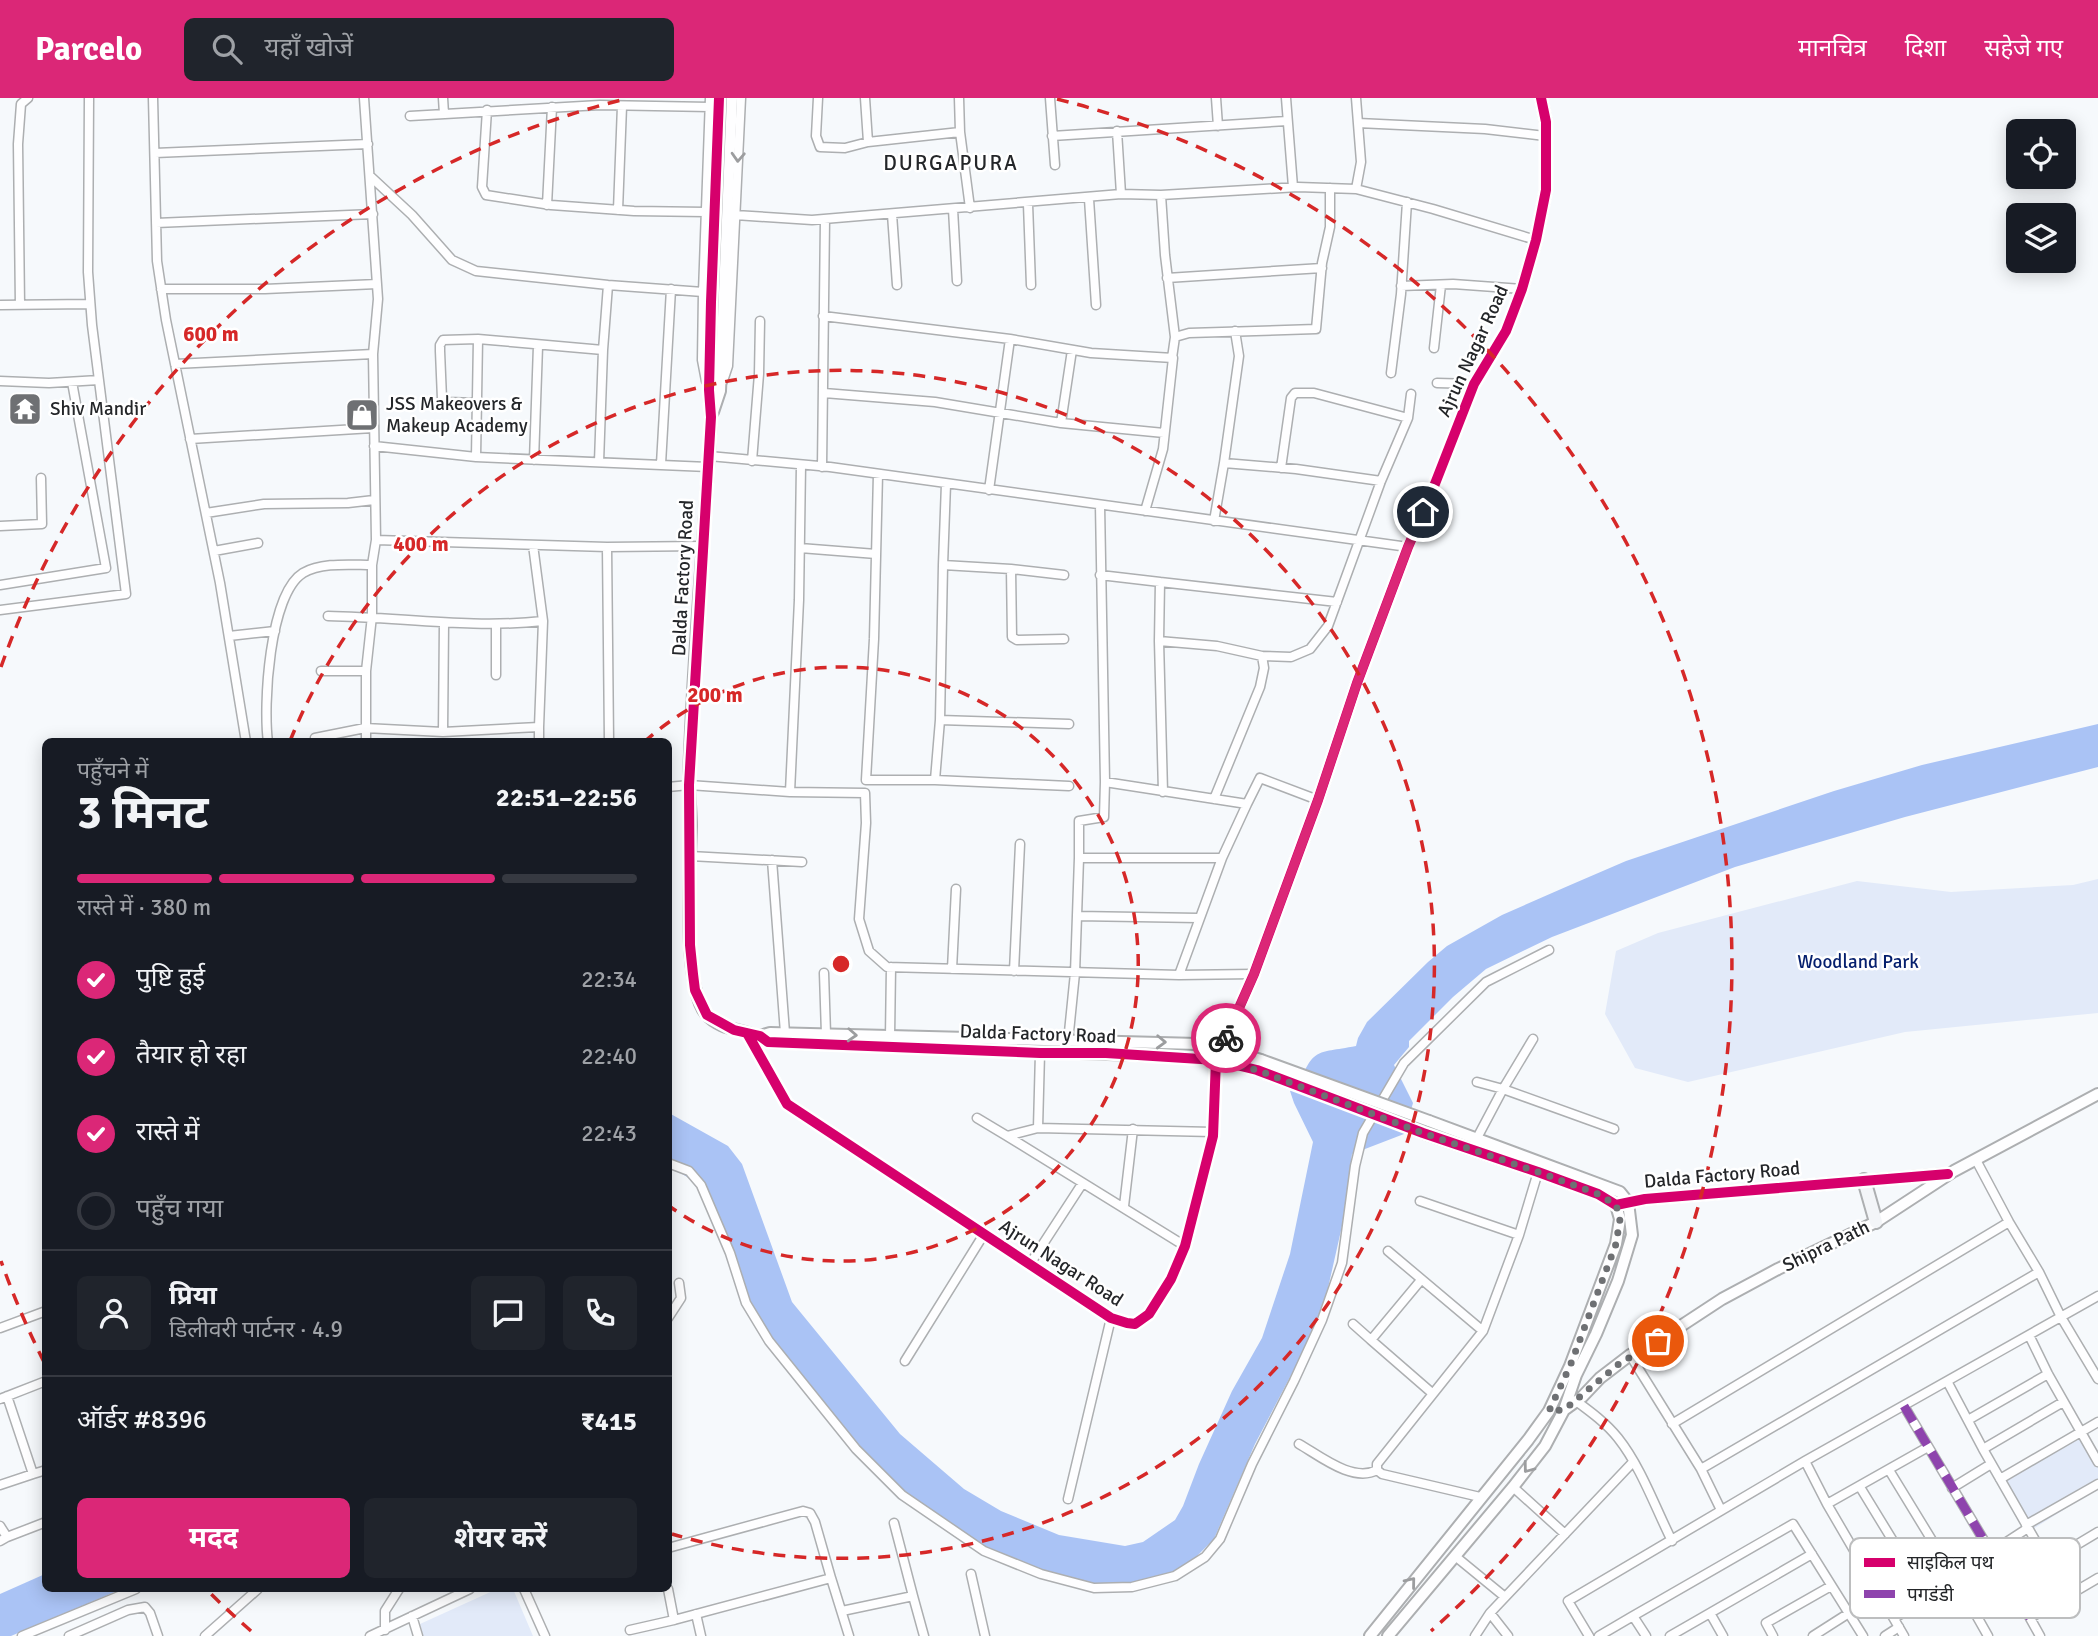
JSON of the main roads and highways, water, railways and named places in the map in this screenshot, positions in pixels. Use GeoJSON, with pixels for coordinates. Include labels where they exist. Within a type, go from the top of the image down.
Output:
{"type":"FeatureCollection","features":[{"type":"Feature","properties":{"kind":"main road"},"geometry":{"type":"LineString","coordinates":[[1864,1180],[1876,1222]]}},
{"type":"Feature","properties":{"kind":"water"},"geometry":{"type":"Polygon","coordinates":[[[2098,724],[2098,767],[1905,817],[1735,867],[1552,937],[1486,969],[1409,1041],[1409,1047],[1394,1065],[1413,1103],[1404,1134],[1352,1154],[1342,1226],[1328,1288],[1310,1339],[1255,1444],[1214,1539],[1185,1568],[1166,1577],[1118,1587],[1083,1584],[1049,1575],[985,1549],[920,1508],[865,1462],[756,1325],[702,1186],[672,1168],[672,1115],[728,1146],[742,1164],[792,1302],[900,1434],[964,1489],[1001,1511],[1059,1535],[1125,1546],[1143,1542],[1175,1520],[1232,1391],[1262,1338],[1290,1254],[1313,1142],[1290,1091],[1297,1089],[1312,1059],[1323,1052],[1356,1046],[1367,1022],[1428,962],[1447,946],[1502,915],[1626,861],[1834,791],[1922,765],[2098,724]]]}},
{"type":"Feature","properties":{"kind":"water"},"geometry":{"type":"Polygon","coordinates":[[[42,1575],[42,1592],[115,1592],[11,1636],[0,1636],[0,1594],[42,1575]]]}},
{"type":"Feature","properties":{"kind":"place","name":"Shiv Mandir"},"geometry":{"type":"Point","coordinates":[25,409]}},
{"type":"Feature","properties":{"kind":"place","name":"JSS Makeovers & Makeup Academy"},"geometry":{"type":"Point","coordinates":[362,415]}},
{"type":"Feature","properties":{"kind":"district","name":"DURGAPURA"},"geometry":{"type":"Point","coordinates":[951,163]}},
{"type":"Feature","properties":{"kind":"park label","name":"Woodland Park"},"geometry":{"type":"Point","coordinates":[1858,962]}}]}
